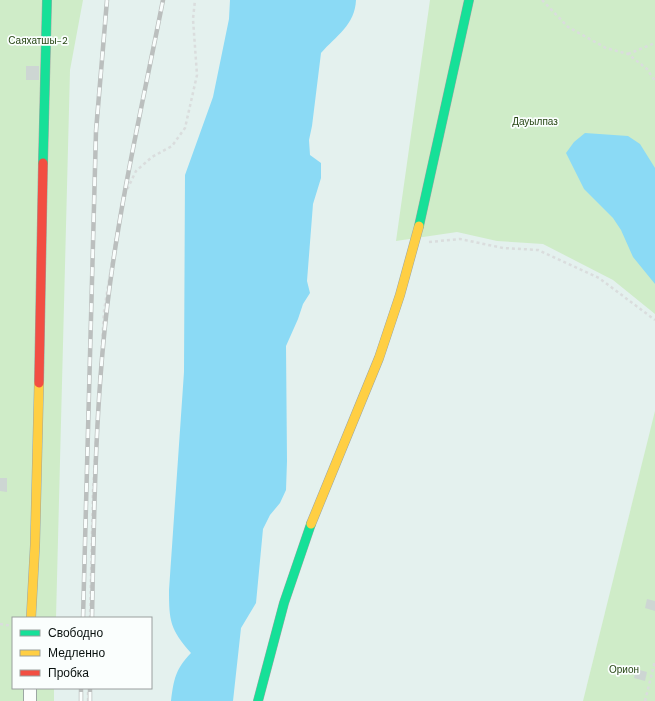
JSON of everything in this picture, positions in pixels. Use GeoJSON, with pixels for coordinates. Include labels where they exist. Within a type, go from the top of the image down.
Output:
{"type":"FeatureCollection","features":[{"type":"Feature","properties":{"kind":"street"},"geometry":{"type":"LineString","coordinates":[[31,617],[35,546],[47,0]]}},
{"type":"Feature","properties":{"kind":"street"},"geometry":{"type":"LineString","coordinates":[[258,701],[271,641],[317,510],[386,337],[426,200],[469,0]]}},
{"type":"Feature","properties":{"kind":"street"},"geometry":{"type":"LineString","coordinates":[[30,689],[30,701]]}},
{"type":"Feature","properties":{"kind":"path"},"geometry":{"type":"LineString","coordinates":[[90,617],[93,490],[104,311],[122,200],[136,171],[152,156],[172,146],[185,128],[197,75],[193,20],[196,0]]}},
{"type":"Feature","properties":{"kind":"path"},"geometry":{"type":"LineString","coordinates":[[542,0],[568,27],[606,48],[628,54],[647,69],[655,81]]}},
{"type":"Feature","properties":{"kind":"path"},"geometry":{"type":"LineString","coordinates":[[628,54],[655,44]]}},
{"type":"Feature","properties":{"kind":"path"},"geometry":{"type":"LineString","coordinates":[[413,245],[460,239],[503,248],[538,250],[599,278],[655,320]]}},
{"type":"Feature","properties":{"kind":"path"},"geometry":{"type":"LineString","coordinates":[[0,624],[12,626]]}},
{"type":"Feature","properties":{"kind":"path"},"geometry":{"type":"LineString","coordinates":[[645,701],[655,661]]}},
{"type":"Feature","properties":{"kind":"path"},"geometry":{"type":"LineString","coordinates":[[88,689],[88,701]]}},
{"type":"Feature","properties":{"kind":"green space","name":"Саяхатшы-2"},"geometry":{"type":"Polygon","coordinates":[[[0,0],[83,0],[70,70],[56,617],[12,617],[12,689],[54,689],[54,701],[0,701],[0,0]]]}},
{"type":"Feature","properties":{"kind":"green space","name":"Дауылпаз"},"geometry":{"type":"Polygon","coordinates":[[[430,0],[655,0],[655,314],[613,280],[543,244],[497,241],[457,232],[396,241],[430,0]]]}},
{"type":"Feature","properties":{"kind":"green space","name":"Орион"},"geometry":{"type":"Polygon","coordinates":[[[655,411],[655,701],[583,701],[655,411]]]}},
{"type":"Feature","properties":{"kind":"water"},"geometry":{"type":"Polygon","coordinates":[[[230,0],[356,0],[355,9],[344,30],[321,53],[309,140],[310,155],[321,163],[321,178],[313,204],[307,281],[310,293],[303,304],[286,346],[286,490],[280,503],[270,515],[263,529],[256,603],[241,628],[233,701],[171,701],[178,670],[191,653],[175,631],[169,610],[169,590],[184,372],[185,175],[213,97],[229,19],[230,0]]]}},
{"type":"Feature","properties":{"kind":"water"},"geometry":{"type":"Polygon","coordinates":[[[585,133],[628,136],[640,144],[655,168],[655,284],[633,257],[621,230],[613,218],[584,189],[566,153],[574,142],[585,133]]]}},
{"type":"Feature","properties":{"kind":"building"},"geometry":{"type":"Polygon","coordinates":[[[26,66],[39,66],[39,80],[26,80],[26,66]]]}},
{"type":"Feature","properties":{"kind":"building"},"geometry":{"type":"Polygon","coordinates":[[[0,478],[7,478],[7,492],[0,491],[0,478]]]}},
{"type":"Feature","properties":{"kind":"building"},"geometry":{"type":"Polygon","coordinates":[[[647,599],[655,601],[655,611],[645,608],[647,599]]]}},
{"type":"Feature","properties":{"kind":"building"},"geometry":{"type":"Polygon","coordinates":[[[636,669],[647,672],[645,681],[634,678],[636,669]]]}},
{"type":"Feature","properties":{"kind":"railway"},"geometry":{"type":"LineString","coordinates":[[83,617],[96,131],[107,0]]}},
{"type":"Feature","properties":{"kind":"railway"},"geometry":{"type":"LineString","coordinates":[[92,617],[94,502],[100,385],[107,308],[125,192],[163,0]]}},
{"type":"Feature","properties":{"kind":"railway"},"geometry":{"type":"LineString","coordinates":[[81,689],[81,701]]}},
{"type":"Feature","properties":{"kind":"railway"},"geometry":{"type":"LineString","coordinates":[[90,689],[90,701]]}},
{"type":"Feature","properties":{"kind":"traffic: fast"},"geometry":{"type":"LineString","coordinates":[[43,163],[47,0]]}},
{"type":"Feature","properties":{"kind":"traffic: fast"},"geometry":{"type":"LineString","coordinates":[[419,226],[469,0]]}},
{"type":"Feature","properties":{"kind":"traffic: fast"},"geometry":{"type":"LineString","coordinates":[[258,701],[284,603],[311,524]]}},
{"type":"Feature","properties":{"kind":"traffic: slow"},"geometry":{"type":"LineString","coordinates":[[311,524],[379,358],[400,295],[419,226]]}},
{"type":"Feature","properties":{"kind":"traffic: slow"},"geometry":{"type":"LineString","coordinates":[[31,617],[35,545],[39,383]]}},
{"type":"Feature","properties":{"kind":"traffic: jam"},"geometry":{"type":"LineString","coordinates":[[39,383],[43,163]]}}]}
